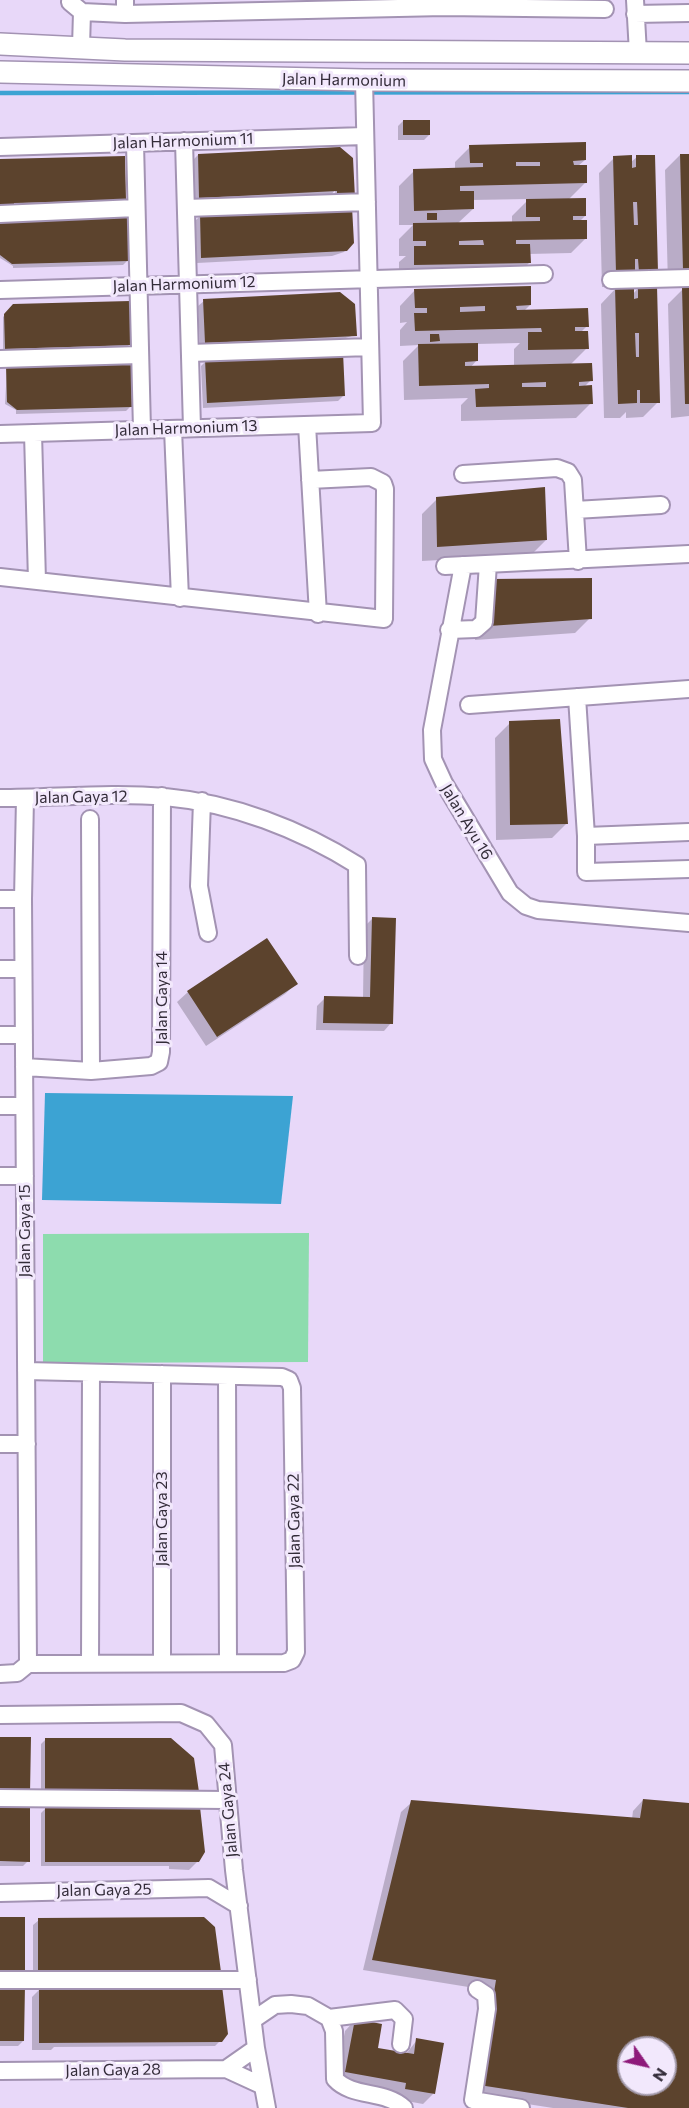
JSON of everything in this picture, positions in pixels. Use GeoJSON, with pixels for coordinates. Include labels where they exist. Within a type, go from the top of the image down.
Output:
{"type":"FeatureCollection","features":[{"type":"Feature","properties":{"kind":"main road","name":"Jalan Harmonium"},"geometry":{"type":"LineString","coordinates":[[0,44],[137,50],[689,53]]}},
{"type":"Feature","properties":{"kind":"main road","name":"Jalan Harmonium"},"geometry":{"type":"LineString","coordinates":[[0,72],[364,80],[689,81]]}},
{"type":"Feature","properties":{"kind":"street"},"geometry":{"type":"LineString","coordinates":[[81,47],[76,7],[444,4],[605,9]]}},
{"type":"Feature","properties":{"kind":"street"},"geometry":{"type":"LineString","coordinates":[[638,53],[635,7],[689,13]]}},
{"type":"Feature","properties":{"kind":"street"},"geometry":{"type":"LineString","coordinates":[[190,353],[370,347],[364,80]]}},
{"type":"Feature","properties":{"kind":"street","name":"Jalan Harmonium 11"},"geometry":{"type":"LineString","coordinates":[[0,147],[365,135]]}},
{"type":"Feature","properties":{"kind":"street"},"geometry":{"type":"LineString","coordinates":[[184,141],[192,428]]}},
{"type":"Feature","properties":{"kind":"street"},"geometry":{"type":"LineString","coordinates":[[135,143],[142,430]]}},
{"type":"Feature","properties":{"kind":"street"},"geometry":{"type":"LineString","coordinates":[[186,208],[367,202]]}},
{"type":"Feature","properties":{"kind":"street"},"geometry":{"type":"LineString","coordinates":[[0,214],[136,208]]}},
{"type":"Feature","properties":{"kind":"street","name":"Jalan Harmonium 12"},"geometry":{"type":"LineString","coordinates":[[0,290],[544,274]]}},
{"type":"Feature","properties":{"kind":"street"},"geometry":{"type":"LineString","coordinates":[[611,280],[689,278]]}},
{"type":"Feature","properties":{"kind":"street","name":"Jalan Harmonium 13"},"geometry":{"type":"LineString","coordinates":[[0,434],[372,423],[370,347]]}},
{"type":"Feature","properties":{"kind":"street"},"geometry":{"type":"LineString","coordinates":[[0,360],[140,355]]}},
{"type":"Feature","properties":{"kind":"street"},"geometry":{"type":"LineString","coordinates":[[307,425],[318,614]]}},
{"type":"Feature","properties":{"kind":"street"},"geometry":{"type":"LineString","coordinates":[[173,429],[180,598]]}},
{"type":"Feature","properties":{"kind":"street"},"geometry":{"type":"LineString","coordinates":[[33,433],[37,581]]}},
{"type":"Feature","properties":{"kind":"street"},"geometry":{"type":"LineString","coordinates":[[464,474],[563,469],[573,480],[578,561]]}},
{"type":"Feature","properties":{"kind":"street"},"geometry":{"type":"LineString","coordinates":[[0,577],[382,620],[386,617],[385,489],[383,483],[371,477],[310,480]]}},
{"type":"Feature","properties":{"kind":"street"},"geometry":{"type":"LineString","coordinates":[[575,510],[661,505]]}},
{"type":"Feature","properties":{"kind":"street"},"geometry":{"type":"LineString","coordinates":[[445,566],[689,554]]}},
{"type":"Feature","properties":{"kind":"street"},"geometry":{"type":"LineString","coordinates":[[449,630],[472,630],[484,622],[488,564]]}},
{"type":"Feature","properties":{"kind":"street","name":"Jalan Ayu 16"},"geometry":{"type":"LineString","coordinates":[[463,565],[432,730],[433,759],[444,783],[510,892],[526,906],[538,910],[689,923]]}},
{"type":"Feature","properties":{"kind":"street"},"geometry":{"type":"LineString","coordinates":[[469,705],[689,689]]}},
{"type":"Feature","properties":{"kind":"street"},"geometry":{"type":"LineString","coordinates":[[577,697],[586,836],[586,872],[689,869]]}},
{"type":"Feature","properties":{"kind":"street","name":"Jalan Gaya 12"},"geometry":{"type":"LineString","coordinates":[[0,798],[162,796],[202,801],[232,808],[291,831],[357,865],[358,956]]}},
{"type":"Feature","properties":{"kind":"street","name":"Jalan Gaya 14"},"geometry":{"type":"LineString","coordinates":[[24,1067],[91,1071],[151,1066],[159,1062],[162,1052],[162,796]]}},
{"type":"Feature","properties":{"kind":"street","name":"Jalan Gaya 15"},"geometry":{"type":"LineString","coordinates":[[25,798],[23,969],[28,1664]]}},
{"type":"Feature","properties":{"kind":"street"},"geometry":{"type":"LineString","coordinates":[[202,801],[199,886],[208,933]]}},
{"type":"Feature","properties":{"kind":"street"},"geometry":{"type":"LineString","coordinates":[[90,819],[91,1071]]}},
{"type":"Feature","properties":{"kind":"street"},"geometry":{"type":"LineString","coordinates":[[586,836],[689,832]]}},
{"type":"Feature","properties":{"kind":"street"},"geometry":{"type":"LineString","coordinates":[[0,899],[23,899]]}},
{"type":"Feature","properties":{"kind":"street"},"geometry":{"type":"LineString","coordinates":[[665,921],[689,912]]}},
{"type":"Feature","properties":{"kind":"street"},"geometry":{"type":"LineString","coordinates":[[0,969],[23,969]]}},
{"type":"Feature","properties":{"kind":"street"},"geometry":{"type":"LineString","coordinates":[[0,1035],[24,1035]]}},
{"type":"Feature","properties":{"kind":"street"},"geometry":{"type":"LineString","coordinates":[[0,1106],[24,1106]]}},
{"type":"Feature","properties":{"kind":"street"},"geometry":{"type":"LineString","coordinates":[[0,1176],[25,1176]]}},
{"type":"Feature","properties":{"kind":"street","name":"Jalan Gaya 22"},"geometry":{"type":"LineString","coordinates":[[26,1371],[282,1377],[292,1384],[296,1652],[289,1662],[28,1664]]}},
{"type":"Feature","properties":{"kind":"street"},"geometry":{"type":"LineString","coordinates":[[90,1664],[91,1373]]}},
{"type":"Feature","properties":{"kind":"street","name":"Jalan Gaya 23"},"geometry":{"type":"LineString","coordinates":[[162,1374],[162,1664]]}},
{"type":"Feature","properties":{"kind":"street"},"geometry":{"type":"LineString","coordinates":[[227,1376],[228,1663]]}},
{"type":"Feature","properties":{"kind":"street"},"geometry":{"type":"LineString","coordinates":[[0,1444],[27,1444]]}},
{"type":"Feature","properties":{"kind":"street"},"geometry":{"type":"LineString","coordinates":[[0,1674],[16,1673],[28,1664]]}},
{"type":"Feature","properties":{"kind":"street","name":"Jalan Gaya 24"},"geometry":{"type":"LineString","coordinates":[[0,1715],[181,1713],[206,1724],[223,1745],[234,1870],[256,2048],[267,2108]]}},
{"type":"Feature","properties":{"kind":"street"},"geometry":{"type":"LineString","coordinates":[[0,1798],[227,1800]]}},
{"type":"Feature","properties":{"kind":"street"},"geometry":{"type":"LineString","coordinates":[[234,1870],[209,1888],[239,1906]]}},
{"type":"Feature","properties":{"kind":"street","name":"Jalan Gaya 25"},"geometry":{"type":"LineString","coordinates":[[0,1893],[209,1888]]}},
{"type":"Feature","properties":{"kind":"street"},"geometry":{"type":"LineString","coordinates":[[0,1980],[248,1980]]}},
{"type":"Feature","properties":{"kind":"street"},"geometry":{"type":"LineString","coordinates":[[477,1989],[486,1995],[486,2009],[473,2104],[521,2108]]}},
{"type":"Feature","properties":{"kind":"street"},"geometry":{"type":"LineString","coordinates":[[253,2020],[275,2005],[308,2006],[329,2018],[395,2010],[404,2019],[401,2044]]}},
{"type":"Feature","properties":{"kind":"street"},"geometry":{"type":"LineString","coordinates":[[329,2018],[334,2031],[335,2079],[344,2086],[391,2099],[404,2108]]}},
{"type":"Feature","properties":{"kind":"street"},"geometry":{"type":"LineString","coordinates":[[226,2069],[256,2048]]}},
{"type":"Feature","properties":{"kind":"street","name":"Jalan Gaya 28"},"geometry":{"type":"LineString","coordinates":[[0,2072],[226,2069],[263,2086]]}},
{"type":"Feature","properties":{"kind":"green space"},"geometry":{"type":"Polygon","coordinates":[[[309,1233],[308,1362],[43,1363],[43,1234],[309,1233]]]}},
{"type":"Feature","properties":{"kind":"water"},"geometry":{"type":"Polygon","coordinates":[[[45,1093],[293,1096],[281,1204],[42,1200],[45,1093]]]}},
{"type":"Feature","properties":{"kind":"building"},"geometry":{"type":"Polygon","coordinates":[[[403,120],[430,120],[430,135],[403,135],[403,120]]]}},
{"type":"Feature","properties":{"kind":"building"},"geometry":{"type":"Polygon","coordinates":[[[586,142],[586,160],[573,161],[574,165],[587,165],[587,183],[460,186],[460,191],[474,191],[474,209],[414,211],[413,169],[483,167],[483,163],[470,163],[469,145],[586,142]],[[516,162],[516,166],[540,166],[540,162],[516,162]]]}},
{"type":"Feature","properties":{"kind":"building"},"geometry":{"type":"Polygon","coordinates":[[[340,147],[353,158],[355,198],[337,199],[337,191],[199,198],[198,154],[340,147]]]}},
{"type":"Feature","properties":{"kind":"building"},"geometry":{"type":"Polygon","coordinates":[[[680,154],[689,154],[689,270],[683,270],[680,154]]]}},
{"type":"Feature","properties":{"kind":"building"},"geometry":{"type":"Polygon","coordinates":[[[632,155],[632,168],[636,167],[636,155],[655,155],[658,272],[639,272],[638,259],[635,259],[635,272],[616,273],[613,156],[632,155]],[[633,202],[634,225],[638,225],[637,202],[633,202]]]}},
{"type":"Feature","properties":{"kind":"building"},"geometry":{"type":"Polygon","coordinates":[[[125,156],[126,200],[14,203],[14,207],[0,208],[0,159],[125,156]]]}},
{"type":"Feature","properties":{"kind":"building"},"geometry":{"type":"Polygon","coordinates":[[[586,198],[586,216],[573,216],[573,220],[587,220],[587,239],[516,240],[516,244],[530,244],[531,263],[414,265],[414,246],[426,246],[426,241],[413,241],[413,223],[540,221],[540,217],[526,217],[526,199],[586,198]],[[483,240],[459,241],[459,245],[484,245],[483,240]]]}},
{"type":"Feature","properties":{"kind":"building"},"geometry":{"type":"Polygon","coordinates":[[[352,207],[354,243],[347,251],[201,258],[200,214],[352,207]]]}},
{"type":"Feature","properties":{"kind":"building"},"geometry":{"type":"Polygon","coordinates":[[[427,213],[437,213],[437,220],[427,220],[427,213]]]}},
{"type":"Feature","properties":{"kind":"building"},"geometry":{"type":"Polygon","coordinates":[[[128,217],[129,261],[12,264],[0,255],[0,220],[128,217]]]}},
{"type":"Feature","properties":{"kind":"building"},"geometry":{"type":"Polygon","coordinates":[[[531,286],[531,305],[516,306],[517,310],[588,308],[589,327],[575,327],[575,331],[588,331],[589,349],[528,350],[528,332],[542,332],[541,328],[415,331],[414,313],[427,313],[427,308],[415,308],[414,289],[531,286]],[[485,306],[460,307],[460,312],[485,311],[485,306]]]}},
{"type":"Feature","properties":{"kind":"building"},"geometry":{"type":"Polygon","coordinates":[[[638,286],[657,286],[660,403],[640,403],[640,390],[637,390],[637,403],[618,404],[615,287],[634,287],[634,299],[638,298],[638,286]],[[635,333],[636,357],[639,357],[639,333],[635,333]]]}},
{"type":"Feature","properties":{"kind":"building"},"geometry":{"type":"Polygon","coordinates":[[[689,287],[689,404],[685,404],[682,288],[689,287]]]}},
{"type":"Feature","properties":{"kind":"building"},"geometry":{"type":"Polygon","coordinates":[[[340,292],[355,304],[357,336],[205,343],[203,299],[340,292]]]}},
{"type":"Feature","properties":{"kind":"building"},"geometry":{"type":"Polygon","coordinates":[[[130,301],[131,345],[5,349],[4,314],[13,304],[130,301]]]}},
{"type":"Feature","properties":{"kind":"building"},"geometry":{"type":"Polygon","coordinates":[[[430,334],[439,334],[440,341],[430,342],[430,334]]]}},
{"type":"Feature","properties":{"kind":"building"},"geometry":{"type":"Polygon","coordinates":[[[478,343],[478,361],[465,362],[465,366],[592,363],[593,381],[579,382],[579,386],[592,385],[593,404],[476,407],[475,389],[489,388],[489,384],[419,386],[418,344],[478,343]],[[546,382],[522,383],[522,387],[546,387],[546,382]]]}},
{"type":"Feature","properties":{"kind":"building"},"geometry":{"type":"Polygon","coordinates":[[[343,352],[345,396],[207,403],[205,359],[343,352]]]}},
{"type":"Feature","properties":{"kind":"building"},"geometry":{"type":"Polygon","coordinates":[[[131,363],[132,407],[17,410],[7,402],[6,366],[131,363]]]}},
{"type":"Feature","properties":{"kind":"building"},"geometry":{"type":"Polygon","coordinates":[[[545,487],[547,540],[437,547],[436,497],[545,487]]]}},
{"type":"Feature","properties":{"kind":"building"},"geometry":{"type":"Polygon","coordinates":[[[592,578],[592,619],[489,626],[491,579],[592,578]]]}},
{"type":"Feature","properties":{"kind":"building"},"geometry":{"type":"Polygon","coordinates":[[[560,719],[568,824],[510,825],[509,721],[560,719]]]}},
{"type":"Feature","properties":{"kind":"building"},"geometry":{"type":"Polygon","coordinates":[[[372,917],[396,918],[393,1024],[323,1023],[324,996],[370,997],[372,917]]]}},
{"type":"Feature","properties":{"kind":"building"},"geometry":{"type":"Polygon","coordinates":[[[267,938],[298,984],[217,1037],[187,991],[267,938]]]}},
{"type":"Feature","properties":{"kind":"building"},"geometry":{"type":"Polygon","coordinates":[[[0,1737],[31,1737],[30,1793],[0,1793],[0,1737]]]}},
{"type":"Feature","properties":{"kind":"building"},"geometry":{"type":"Polygon","coordinates":[[[45,1738],[171,1738],[194,1758],[199,1792],[45,1793],[45,1738]]]}},
{"type":"Feature","properties":{"kind":"building"},"geometry":{"type":"Polygon","coordinates":[[[643,1799],[689,1803],[689,2108],[628,2108],[479,2085],[496,1980],[372,1960],[411,1800],[640,1818],[643,1799]]]}},
{"type":"Feature","properties":{"kind":"building"},"geometry":{"type":"Polygon","coordinates":[[[0,1805],[30,1805],[30,1862],[0,1861],[0,1805]]]}},
{"type":"Feature","properties":{"kind":"building"},"geometry":{"type":"Polygon","coordinates":[[[45,1807],[200,1807],[205,1852],[199,1862],[45,1862],[45,1807]]]}},
{"type":"Feature","properties":{"kind":"building"},"geometry":{"type":"Polygon","coordinates":[[[0,1917],[25,1917],[25,1973],[0,1973],[0,1917]]]}},
{"type":"Feature","properties":{"kind":"building"},"geometry":{"type":"Polygon","coordinates":[[[204,1917],[215,1927],[221,1972],[38,1973],[38,1918],[204,1917]]]}},
{"type":"Feature","properties":{"kind":"building"},"geometry":{"type":"Polygon","coordinates":[[[0,1985],[25,1985],[24,2041],[0,2041],[0,1985]]]}},
{"type":"Feature","properties":{"kind":"building"},"geometry":{"type":"Polygon","coordinates":[[[222,1986],[228,2034],[222,2042],[39,2043],[39,1987],[222,1986]]]}},
{"type":"Feature","properties":{"kind":"building"},"geometry":{"type":"Polygon","coordinates":[[[355,2019],[382,2024],[378,2048],[414,2054],[416,2038],[444,2043],[435,2094],[405,2089],[406,2083],[345,2072],[355,2019]]]}},
{"type":"Feature","properties":{"kind":"waterway"},"geometry":{"type":"LineString","coordinates":[[0,93],[689,92]]}}]}
